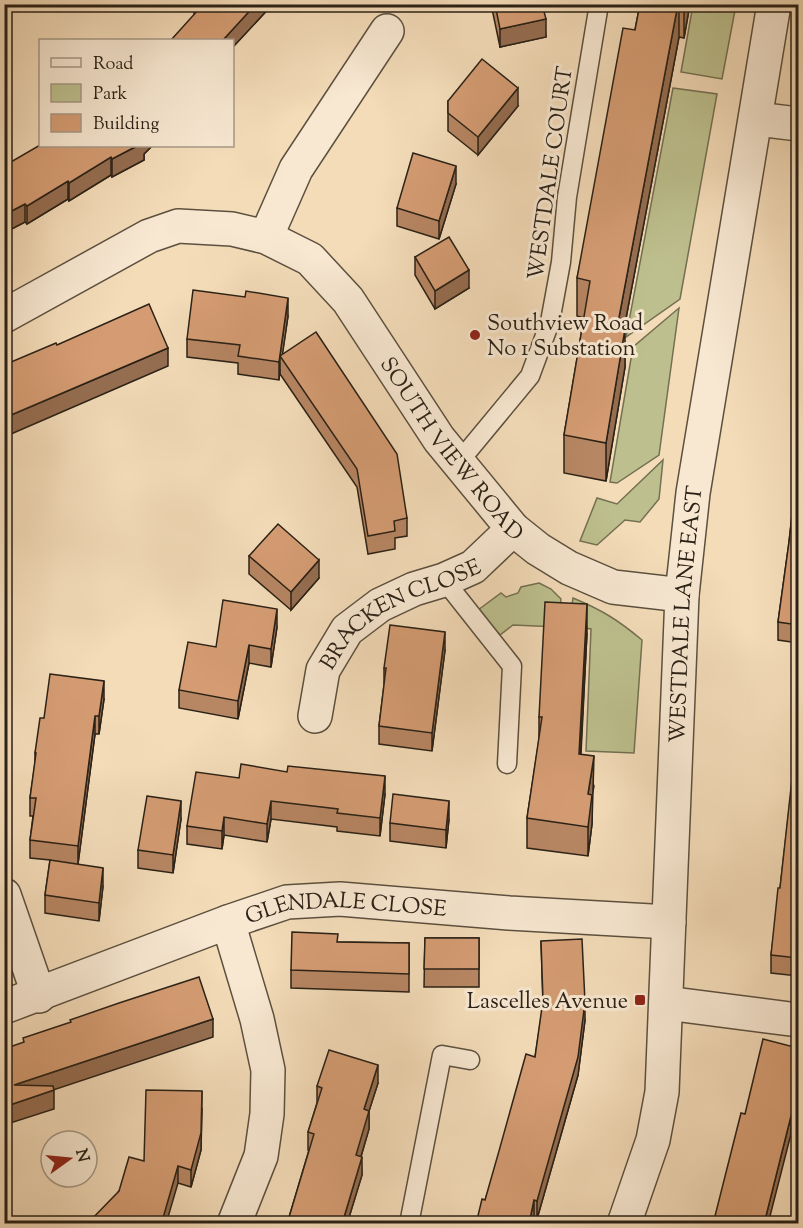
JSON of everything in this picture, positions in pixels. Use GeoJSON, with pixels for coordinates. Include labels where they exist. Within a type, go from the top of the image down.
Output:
{"type":"FeatureCollection","features":[{"type":"Feature","properties":{"kind":"street","name":"WESTDALE LANE EAST"},"geometry":{"type":"LineString","coordinates":[[624,1224],[653,1140],[662,1092],[682,595],[693,493],[774,4]]}},
{"type":"Feature","properties":{"kind":"street"},"geometry":{"type":"LineString","coordinates":[[266,237],[296,169],[387,31]]}},
{"type":"Feature","properties":{"kind":"street"},"geometry":{"type":"LineString","coordinates":[[756,119],[798,124]]}},
{"type":"Feature","properties":{"kind":"street","name":"SOUTH VIEW ROAD"},"geometry":{"type":"LineString","coordinates":[[4,316],[149,236],[178,226],[231,229],[266,237],[310,259],[348,300],[439,439],[513,529],[538,549],[569,568],[613,587],[682,595]]}},
{"type":"Feature","properties":{"kind":"street","name":"BRACKEN CLOSE"},"geometry":{"type":"LineString","coordinates":[[315,716],[323,670],[347,630],[381,604],[473,567],[513,529]]}},
{"type":"Feature","properties":{"kind":"street"},"geometry":{"type":"LineString","coordinates":[[4,895],[39,996]]}},
{"type":"Feature","properties":{"kind":"street","name":"GLENDALE CLOSE"},"geometry":{"type":"LineString","coordinates":[[4,1008],[228,922],[287,902],[340,899],[509,913],[669,922]]}},
{"type":"Feature","properties":{"kind":"street"},"geometry":{"type":"LineString","coordinates":[[228,922],[257,1019],[268,1070],[267,1114],[261,1156],[241,1212],[234,1224]]}},
{"type":"Feature","properties":{"kind":"street"},"geometry":{"type":"LineString","coordinates":[[666,1003],[798,1020]]}},
{"type":"Feature","properties":{"kind":"lane","name":"WESTDALE COURT"},"geometry":{"type":"LineString","coordinates":[[458,463],[530,376],[550,322],[561,262],[567,197],[598,4]]}},
{"type":"Feature","properties":{"kind":"lane"},"geometry":{"type":"LineString","coordinates":[[444,580],[512,666],[507,764]]}},
{"type":"Feature","properties":{"kind":"lane"},"geometry":{"type":"LineString","coordinates":[[409,1224],[442,1055],[470,1059]]}},
{"type":"Feature","properties":{"kind":"green space"},"geometry":{"type":"Polygon","coordinates":[[[693,5],[736,5],[722,79],[681,72],[693,5]]]}},
{"type":"Feature","properties":{"kind":"green space"},"geometry":{"type":"Polygon","coordinates":[[[673,88],[717,94],[680,299],[626,337],[673,88]]]}},
{"type":"Feature","properties":{"kind":"green space"},"geometry":{"type":"Polygon","coordinates":[[[679,308],[659,455],[617,483],[610,482],[633,347],[679,308]]]}},
{"type":"Feature","properties":{"kind":"green space"},"geometry":{"type":"Polygon","coordinates":[[[663,460],[659,499],[640,522],[625,520],[597,545],[580,541],[597,498],[617,504],[663,460]]]}},
{"type":"Feature","properties":{"kind":"green space"},"geometry":{"type":"Polygon","coordinates":[[[539,583],[551,589],[561,599],[558,627],[513,625],[500,635],[478,610],[501,593],[506,597],[518,593],[521,587],[539,583]]]}},
{"type":"Feature","properties":{"kind":"green space"},"geometry":{"type":"Polygon","coordinates":[[[573,598],[609,616],[642,640],[634,753],[586,751],[591,629],[569,626],[573,598]]]}},
{"type":"Feature","properties":{"kind":"building"},"geometry":{"type":"Polygon","coordinates":[[[195,4],[256,4],[224,39],[172,39],[199,9],[195,4]]]}},
{"type":"Feature","properties":{"kind":"building"},"geometry":{"type":"Polygon","coordinates":[[[495,4],[542,4],[546,19],[500,29],[495,4]]]}},
{"type":"Feature","properties":{"kind":"building"},"geometry":{"type":"Polygon","coordinates":[[[640,4],[678,4],[617,328],[625,329],[606,443],[564,435],[590,281],[577,278],[623,28],[635,30],[640,4]]]}},
{"type":"Feature","properties":{"kind":"building"},"geometry":{"type":"Polygon","coordinates":[[[482,59],[518,88],[478,137],[448,113],[448,101],[482,59]]]}},
{"type":"Feature","properties":{"kind":"building"},"geometry":{"type":"Polygon","coordinates":[[[39,146],[135,147],[112,159],[111,157],[27,206],[25,204],[4,215],[4,166],[39,146]]]}},
{"type":"Feature","properties":{"kind":"building"},"geometry":{"type":"Polygon","coordinates":[[[413,153],[456,166],[439,221],[397,208],[413,153]]]}},
{"type":"Feature","properties":{"kind":"building"},"geometry":{"type":"Polygon","coordinates":[[[449,237],[469,270],[435,291],[415,257],[449,237]]]}},
{"type":"Feature","properties":{"kind":"building"},"geometry":{"type":"Polygon","coordinates":[[[193,290],[245,297],[246,291],[288,298],[279,362],[238,356],[240,345],[187,339],[193,290]]]}},
{"type":"Feature","properties":{"kind":"building"},"geometry":{"type":"Polygon","coordinates":[[[149,304],[168,348],[4,418],[4,365],[56,343],[57,345],[149,304]]]}},
{"type":"Feature","properties":{"kind":"building"},"geometry":{"type":"Polygon","coordinates":[[[316,332],[397,454],[407,518],[394,521],[395,531],[368,536],[357,469],[280,356],[316,332]]]}},
{"type":"Feature","properties":{"kind":"building"},"geometry":{"type":"Polygon","coordinates":[[[798,433],[798,461],[795,460],[798,433]]]}},
{"type":"Feature","properties":{"kind":"building"},"geometry":{"type":"Polygon","coordinates":[[[798,461],[798,625],[778,622],[798,461]]]}},
{"type":"Feature","properties":{"kind":"building"},"geometry":{"type":"Polygon","coordinates":[[[278,524],[319,560],[291,592],[249,556],[278,524]]]}},
{"type":"Feature","properties":{"kind":"building"},"geometry":{"type":"Polygon","coordinates":[[[223,600],[277,609],[271,649],[249,645],[238,701],[179,690],[188,642],[216,647],[223,600]]]}},
{"type":"Feature","properties":{"kind":"building"},"geometry":{"type":"Polygon","coordinates":[[[545,602],[587,604],[579,754],[594,756],[588,794],[592,795],[588,827],[527,818],[542,717],[539,717],[545,602]]]}},
{"type":"Feature","properties":{"kind":"building"},"geometry":{"type":"Polygon","coordinates":[[[390,625],[445,632],[432,733],[379,726],[390,625]]]}},
{"type":"Feature","properties":{"kind":"building"},"geometry":{"type":"Polygon","coordinates":[[[50,674],[104,681],[99,716],[95,716],[78,846],[30,840],[36,798],[30,798],[35,753],[40,718],[44,718],[50,674]]]}},
{"type":"Feature","properties":{"kind":"building"},"geometry":{"type":"Polygon","coordinates":[[[798,733],[798,958],[771,955],[798,733]]]}},
{"type":"Feature","properties":{"kind":"building"},"geometry":{"type":"Polygon","coordinates":[[[241,764],[287,772],[288,766],[385,776],[380,818],[337,813],[338,809],[271,801],[267,824],[224,817],[222,831],[187,826],[196,772],[239,778],[241,764]]]}},
{"type":"Feature","properties":{"kind":"building"},"geometry":{"type":"Polygon","coordinates":[[[393,794],[449,801],[446,830],[390,823],[393,794]]]}},
{"type":"Feature","properties":{"kind":"building"},"geometry":{"type":"Polygon","coordinates":[[[147,796],[181,801],[173,855],[138,850],[147,796]]]}},
{"type":"Feature","properties":{"kind":"building"},"geometry":{"type":"Polygon","coordinates":[[[50,860],[103,868],[99,903],[45,895],[50,860]]]}},
{"type":"Feature","properties":{"kind":"building"},"geometry":{"type":"Polygon","coordinates":[[[292,932],[338,934],[337,942],[409,943],[409,974],[291,970],[292,932]]]}},
{"type":"Feature","properties":{"kind":"building"},"geometry":{"type":"Polygon","coordinates":[[[425,938],[479,938],[479,969],[424,969],[425,938]]]}},
{"type":"Feature","properties":{"kind":"building"},"geometry":{"type":"Polygon","coordinates":[[[582,939],[585,1002],[578,1057],[537,1201],[534,1200],[529,1224],[476,1224],[482,1199],[485,1200],[526,1054],[535,1057],[543,1000],[541,941],[582,939]]]}},
{"type":"Feature","properties":{"kind":"building"},"geometry":{"type":"Polygon","coordinates":[[[199,977],[213,1019],[14,1085],[53,1086],[54,1090],[4,1107],[4,1049],[24,1042],[23,1038],[71,1022],[70,1020],[199,977]]]}},
{"type":"Feature","properties":{"kind":"building"},"geometry":{"type":"Polygon","coordinates":[[[763,1039],[798,1048],[798,1103],[795,1117],[791,1116],[764,1224],[713,1224],[741,1113],[745,1114],[763,1039]]]}},
{"type":"Feature","properties":{"kind":"building"},"geometry":{"type":"Polygon","coordinates":[[[329,1050],[378,1065],[364,1109],[369,1111],[356,1155],[362,1157],[342,1224],[287,1224],[314,1134],[308,1132],[322,1088],[317,1086],[329,1050]]]}},
{"type":"Feature","properties":{"kind":"building"},"geometry":{"type":"Polygon","coordinates":[[[146,1090],[202,1091],[201,1133],[191,1170],[178,1166],[163,1218],[157,1224],[87,1224],[119,1191],[129,1157],[144,1161],[146,1090]]]}},
{"type":"Feature","properties":{"kind":"place","name":"Southview Road No 1 Substation"},"geometry":{"type":"Point","coordinates":[475,335]}},
{"type":"Feature","properties":{"kind":"place","name":"Lascelles Avenue"},"geometry":{"type":"Point","coordinates":[640,1000]}}]}
